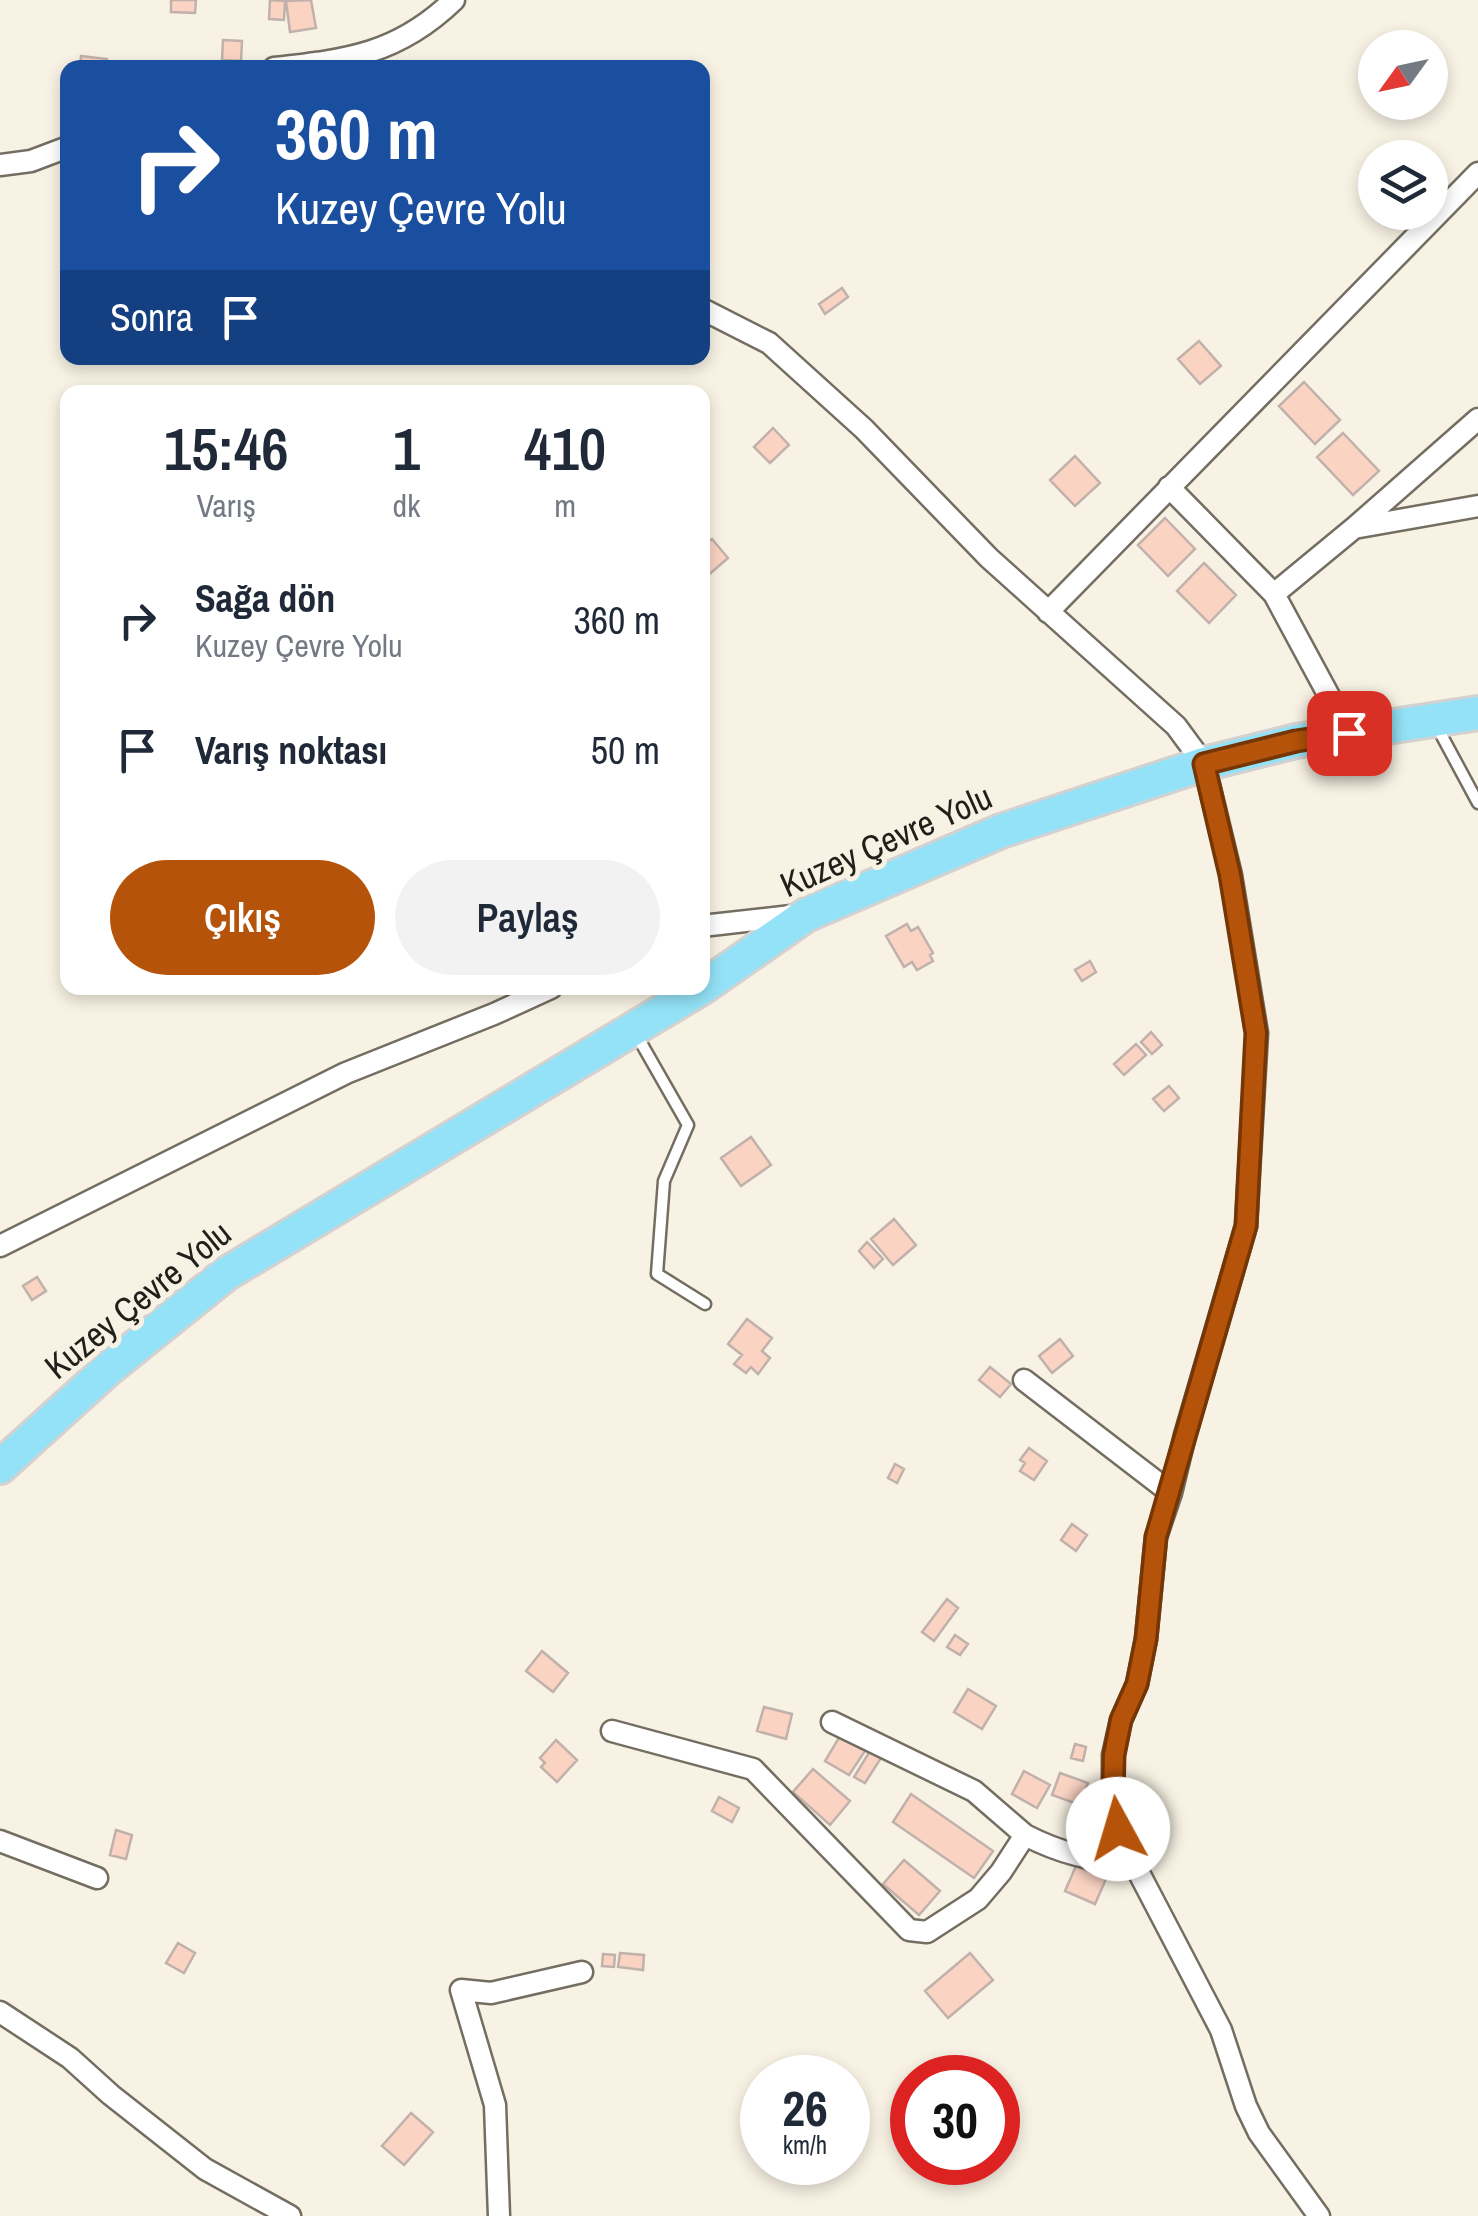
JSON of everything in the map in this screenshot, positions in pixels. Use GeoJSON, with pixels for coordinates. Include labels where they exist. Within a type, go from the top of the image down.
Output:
{"type":"FeatureCollection","features":[{"type":"Feature","properties":{"kind":"main road","name":"Kuzey Çevre Yolu"},"geometry":{"type":"LineString","coordinates":[[710,983],[806,915],[1000,831],[1204,764],[1296,741],[1478,713]]}},
{"type":"Feature","properties":{"kind":"main road","name":"Kuzey Çevre Yolu"},"geometry":{"type":"LineString","coordinates":[[0,1467],[108,1370],[226,1274],[691,995]]}},
{"type":"Feature","properties":{"kind":"street"},"geometry":{"type":"LineString","coordinates":[[344,60],[397,43],[454,0]]}},
{"type":"Feature","properties":{"kind":"street"},"geometry":{"type":"LineString","coordinates":[[0,165],[30,161],[60,150]]}},
{"type":"Feature","properties":{"kind":"street"},"geometry":{"type":"LineString","coordinates":[[1048,612],[1478,173]]}},
{"type":"Feature","properties":{"kind":"street"},"geometry":{"type":"LineString","coordinates":[[710,313],[769,343],[864,428],[989,558],[1176,726],[1204,764],[1230,875],[1256,1033],[1246,1226],[1156,1537],[1146,1639],[1137,1684],[1121,1720],[1114,1755],[1113,1794],[1118,1829],[1131,1860],[1221,2030],[1259,2134],[1318,2216]]}},
{"type":"Feature","properties":{"kind":"street"},"geometry":{"type":"LineString","coordinates":[[1274,594],[1478,418]]}},
{"type":"Feature","properties":{"kind":"street"},"geometry":{"type":"LineString","coordinates":[[1169,487],[1274,594],[1349,733]]}},
{"type":"Feature","properties":{"kind":"street"},"geometry":{"type":"LineString","coordinates":[[1354,528],[1406,522],[1478,506]]}},
{"type":"Feature","properties":{"kind":"street"},"geometry":{"type":"LineString","coordinates":[[710,925],[806,915]]}},
{"type":"Feature","properties":{"kind":"street"},"geometry":{"type":"LineString","coordinates":[[0,1246],[346,1073],[536,995]]}},
{"type":"Feature","properties":{"kind":"street"},"geometry":{"type":"LineString","coordinates":[[1024,1380],[1171,1493]]}},
{"type":"Feature","properties":{"kind":"street"},"geometry":{"type":"LineString","coordinates":[[832,1722],[974,1791],[1025,1835],[1087,1857],[1112,1862],[1131,1860]]}},
{"type":"Feature","properties":{"kind":"street"},"geometry":{"type":"LineString","coordinates":[[612,1731],[753,1769],[909,1930],[927,1932],[978,1898],[1025,1835]]}},
{"type":"Feature","properties":{"kind":"street"},"geometry":{"type":"LineString","coordinates":[[0,1841],[96,1878]]}},
{"type":"Feature","properties":{"kind":"street"},"geometry":{"type":"LineString","coordinates":[[500,2216],[495,2105],[461,1990],[491,1993],[582,1972]]}},
{"type":"Feature","properties":{"kind":"street"},"geometry":{"type":"LineString","coordinates":[[0,2012],[70,2058],[204,2169],[290,2216]]}},
{"type":"Feature","properties":{"kind":"lane"},"geometry":{"type":"LineString","coordinates":[[1433,720],[1478,803]]}},
{"type":"Feature","properties":{"kind":"lane"},"geometry":{"type":"LineString","coordinates":[[633,1029],[688,1126],[664,1182],[657,1274],[705,1304]]}},
{"type":"Feature","properties":{"kind":"building"},"geometry":{"type":"Polygon","coordinates":[[[171,0],[196,0],[195,13],[171,12],[171,0]]]}},
{"type":"Feature","properties":{"kind":"building"},"geometry":{"type":"Polygon","coordinates":[[[270,0],[285,1],[284,20],[269,19],[270,0]]]}},
{"type":"Feature","properties":{"kind":"building"},"geometry":{"type":"Polygon","coordinates":[[[311,0],[316,28],[290,32],[286,1],[311,0]]]}},
{"type":"Feature","properties":{"kind":"building"},"geometry":{"type":"Polygon","coordinates":[[[223,40],[242,41],[241,60],[222,60],[223,40]]]}},
{"type":"Feature","properties":{"kind":"building"},"geometry":{"type":"Polygon","coordinates":[[[81,56],[107,59],[107,60],[81,60],[81,56]]]}},
{"type":"Feature","properties":{"kind":"building"},"geometry":{"type":"Polygon","coordinates":[[[842,288],[848,297],[825,314],[819,304],[842,288]]]}},
{"type":"Feature","properties":{"kind":"building"},"geometry":{"type":"Polygon","coordinates":[[[1199,341],[1221,366],[1200,384],[1178,359],[1199,341]]]}},
{"type":"Feature","properties":{"kind":"building"},"geometry":{"type":"Polygon","coordinates":[[[1304,382],[1340,420],[1315,444],[1279,406],[1304,382]]]}},
{"type":"Feature","properties":{"kind":"building"},"geometry":{"type":"Polygon","coordinates":[[[773,428],[789,445],[770,463],[754,447],[773,428]]]}},
{"type":"Feature","properties":{"kind":"building"},"geometry":{"type":"Polygon","coordinates":[[[1343,433],[1379,471],[1353,495],[1317,457],[1343,433]]]}},
{"type":"Feature","properties":{"kind":"building"},"geometry":{"type":"Polygon","coordinates":[[[1075,456],[1100,483],[1075,506],[1050,480],[1075,456]]]}},
{"type":"Feature","properties":{"kind":"building"},"geometry":{"type":"Polygon","coordinates":[[[1165,518],[1195,549],[1168,576],[1138,545],[1165,518]]]}},
{"type":"Feature","properties":{"kind":"building"},"geometry":{"type":"Polygon","coordinates":[[[710,541],[728,558],[710,574],[710,541]]]}},
{"type":"Feature","properties":{"kind":"building"},"geometry":{"type":"Polygon","coordinates":[[[1204,563],[1236,595],[1209,623],[1177,591],[1204,563]]]}},
{"type":"Feature","properties":{"kind":"building"},"geometry":{"type":"Polygon","coordinates":[[[907,924],[911,931],[918,927],[933,953],[933,961],[917,970],[912,962],[904,967],[886,936],[907,924]]]}},
{"type":"Feature","properties":{"kind":"building"},"geometry":{"type":"Polygon","coordinates":[[[1090,961],[1096,972],[1082,981],[1075,970],[1090,961]]]}},
{"type":"Feature","properties":{"kind":"building"},"geometry":{"type":"Polygon","coordinates":[[[1151,1032],[1162,1045],[1152,1054],[1141,1042],[1151,1032]]]}},
{"type":"Feature","properties":{"kind":"building"},"geometry":{"type":"Polygon","coordinates":[[[1136,1044],[1146,1055],[1124,1075],[1114,1064],[1136,1044]]]}},
{"type":"Feature","properties":{"kind":"building"},"geometry":{"type":"Polygon","coordinates":[[[1169,1086],[1179,1098],[1164,1111],[1153,1099],[1169,1086]]]}},
{"type":"Feature","properties":{"kind":"building"},"geometry":{"type":"Polygon","coordinates":[[[751,1137],[771,1165],[741,1186],[721,1158],[751,1137]]]}},
{"type":"Feature","properties":{"kind":"building"},"geometry":{"type":"Polygon","coordinates":[[[894,1219],[916,1245],[893,1265],[871,1239],[894,1219]]]}},
{"type":"Feature","properties":{"kind":"building"},"geometry":{"type":"Polygon","coordinates":[[[867,1242],[883,1259],[874,1268],[859,1251],[867,1242]]]}},
{"type":"Feature","properties":{"kind":"building"},"geometry":{"type":"Polygon","coordinates":[[[37,1277],[46,1291],[32,1300],[23,1286],[37,1277]]]}},
{"type":"Feature","properties":{"kind":"building"},"geometry":{"type":"Polygon","coordinates":[[[747,1319],[772,1338],[762,1351],[770,1358],[758,1374],[751,1367],[746,1373],[734,1364],[742,1355],[728,1344],[747,1319]]]}},
{"type":"Feature","properties":{"kind":"building"},"geometry":{"type":"Polygon","coordinates":[[[1060,1339],[1073,1356],[1052,1373],[1039,1356],[1060,1339]]]}},
{"type":"Feature","properties":{"kind":"building"},"geometry":{"type":"Polygon","coordinates":[[[990,1367],[1011,1384],[1000,1397],[979,1380],[990,1367]]]}},
{"type":"Feature","properties":{"kind":"building"},"geometry":{"type":"Polygon","coordinates":[[[1029,1448],[1047,1461],[1034,1480],[1020,1471],[1025,1463],[1020,1460],[1029,1448]]]}},
{"type":"Feature","properties":{"kind":"building"},"geometry":{"type":"Polygon","coordinates":[[[895,1464],[904,1469],[897,1483],[888,1478],[895,1464]]]}},
{"type":"Feature","properties":{"kind":"building"},"geometry":{"type":"Polygon","coordinates":[[[1072,1524],[1087,1535],[1076,1551],[1061,1540],[1072,1524]]]}},
{"type":"Feature","properties":{"kind":"building"},"geometry":{"type":"Polygon","coordinates":[[[947,1599],[958,1608],[934,1641],[922,1632],[947,1599]]]}},
{"type":"Feature","properties":{"kind":"building"},"geometry":{"type":"Polygon","coordinates":[[[955,1635],[968,1644],[960,1655],[947,1647],[955,1635]]]}},
{"type":"Feature","properties":{"kind":"building"},"geometry":{"type":"Polygon","coordinates":[[[542,1651],[568,1673],[553,1692],[526,1671],[542,1651]]]}},
{"type":"Feature","properties":{"kind":"building"},"geometry":{"type":"Polygon","coordinates":[[[968,1689],[996,1706],[982,1729],[954,1712],[968,1689]]]}},
{"type":"Feature","properties":{"kind":"building"},"geometry":{"type":"Polygon","coordinates":[[[764,1707],[792,1714],[786,1739],[757,1731],[764,1707]]]}},
{"type":"Feature","properties":{"kind":"building"},"geometry":{"type":"Polygon","coordinates":[[[840,1736],[865,1751],[849,1775],[825,1761],[840,1736]]]}},
{"type":"Feature","properties":{"kind":"building"},"geometry":{"type":"Polygon","coordinates":[[[556,1740],[577,1760],[557,1782],[541,1767],[545,1763],[540,1758],[556,1740]]]}},
{"type":"Feature","properties":{"kind":"building"},"geometry":{"type":"Polygon","coordinates":[[[1075,1744],[1086,1747],[1083,1761],[1071,1758],[1075,1744]]]}},
{"type":"Feature","properties":{"kind":"building"},"geometry":{"type":"Polygon","coordinates":[[[870,1751],[881,1758],[865,1783],[854,1777],[870,1751]]]}},
{"type":"Feature","properties":{"kind":"building"},"geometry":{"type":"Polygon","coordinates":[[[813,1769],[850,1801],[830,1825],[793,1792],[813,1769]]]}},
{"type":"Feature","properties":{"kind":"building"},"geometry":{"type":"Polygon","coordinates":[[[1024,1771],[1050,1785],[1037,1808],[1012,1794],[1024,1771]]]}},
{"type":"Feature","properties":{"kind":"building"},"geometry":{"type":"Polygon","coordinates":[[[1060,1773],[1088,1783],[1080,1805],[1052,1795],[1060,1773]]]}},
{"type":"Feature","properties":{"kind":"building"},"geometry":{"type":"Polygon","coordinates":[[[911,1794],[993,1851],[974,1878],[893,1822],[911,1794]]]}},
{"type":"Feature","properties":{"kind":"building"},"geometry":{"type":"Polygon","coordinates":[[[719,1797],[739,1808],[732,1822],[712,1811],[719,1797]]]}},
{"type":"Feature","properties":{"kind":"building"},"geometry":{"type":"Polygon","coordinates":[[[116,1830],[132,1835],[126,1859],[110,1855],[116,1830]]]}},
{"type":"Feature","properties":{"kind":"building"},"geometry":{"type":"Polygon","coordinates":[[[904,1860],[940,1891],[919,1915],[883,1884],[904,1860]]]}},
{"type":"Feature","properties":{"kind":"building"},"geometry":{"type":"Polygon","coordinates":[[[1076,1866],[1106,1879],[1095,1904],[1065,1891],[1076,1866]]]}},
{"type":"Feature","properties":{"kind":"building"},"geometry":{"type":"Polygon","coordinates":[[[178,1943],[195,1953],[184,1973],[166,1963],[178,1943]]]}},
{"type":"Feature","properties":{"kind":"building"},"geometry":{"type":"Polygon","coordinates":[[[620,1953],[644,1955],[643,1970],[618,1967],[620,1953]]]}},
{"type":"Feature","properties":{"kind":"building"},"geometry":{"type":"Polygon","coordinates":[[[970,1953],[993,1980],[948,2018],[925,1991],[970,1953]]]}},
{"type":"Feature","properties":{"kind":"building"},"geometry":{"type":"Polygon","coordinates":[[[603,1954],[615,1955],[614,1967],[602,1966],[603,1954]]]}},
{"type":"Feature","properties":{"kind":"building"},"geometry":{"type":"Polygon","coordinates":[[[411,2113],[433,2132],[404,2165],[382,2146],[411,2113]]]}},
{"type":"Feature","properties":{"kind":"route"},"geometry":{"type":"LineString","coordinates":[[1118,1829],[1113,1794],[1114,1755],[1121,1720],[1137,1684],[1146,1639],[1156,1537],[1246,1226],[1256,1033],[1230,875],[1204,764],[1296,741],[1349,733]]}}]}
